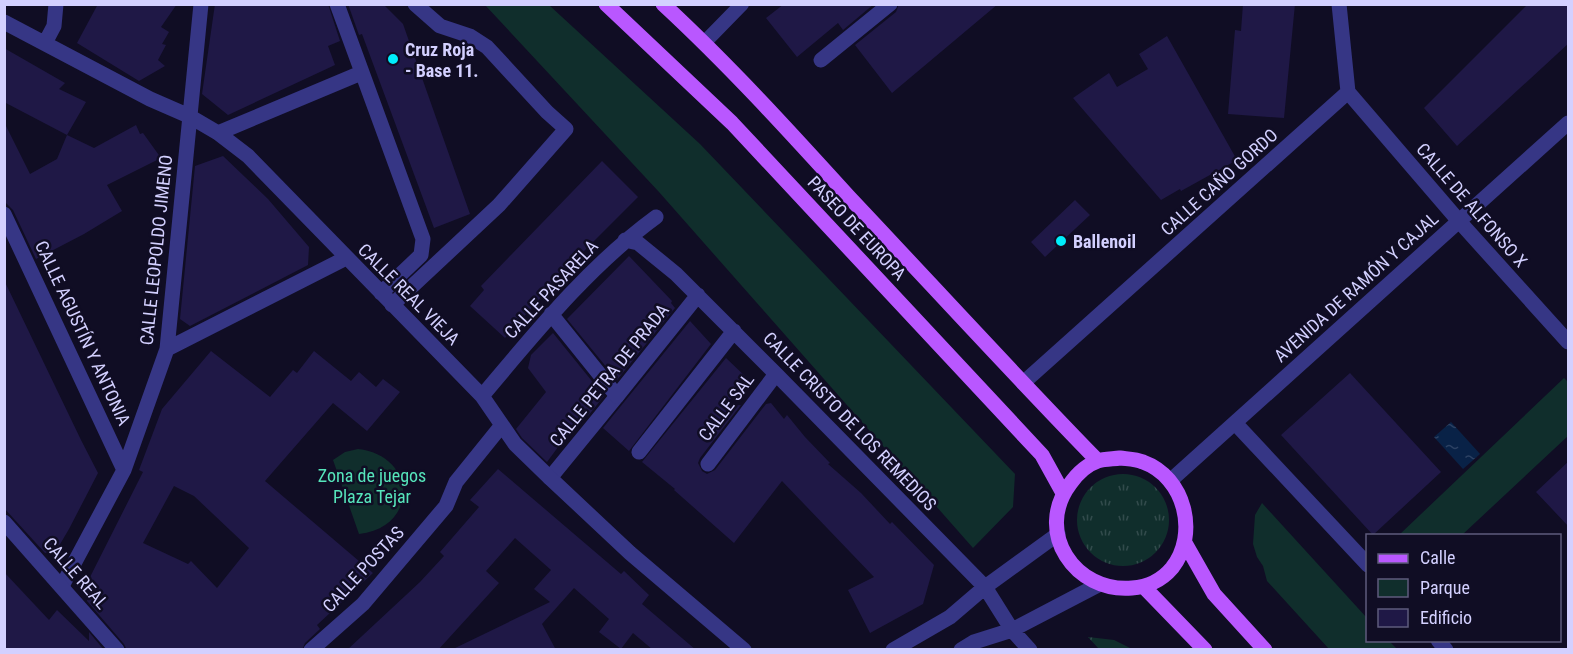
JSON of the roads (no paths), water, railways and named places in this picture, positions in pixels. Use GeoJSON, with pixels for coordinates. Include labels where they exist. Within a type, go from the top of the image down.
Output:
{"type":"FeatureCollection","features":[{"type":"Feature","properties":{"kind":"main road","name":"PASEO DE EUROPA"},"geometry":{"type":"LineString","coordinates":[[606,4],[740,132],[1042,456],[1063,493]]}},
{"type":"Feature","properties":{"kind":"main road","name":"PASEO DE EUROPA"},"geometry":{"type":"LineString","coordinates":[[663,4],[704,43],[1098,461]]}},
{"type":"Feature","properties":{"kind":"main road"},"geometry":{"type":"LineString","coordinates":[[1120,458],[1142,461],[1157,469],[1170,481],[1183,502],[1186,523],[1185,543],[1178,561],[1167,575],[1144,587],[1122,589],[1098,585],[1081,574],[1062,550],[1058,534],[1058,514],[1063,493],[1078,472],[1098,461],[1120,458]]}},
{"type":"Feature","properties":{"kind":"main road"},"geometry":{"type":"LineString","coordinates":[[1185,543],[1214,594],[1265,650]]}},
{"type":"Feature","properties":{"kind":"main road"},"geometry":{"type":"LineString","coordinates":[[1144,587],[1205,650]]}},
{"type":"Feature","properties":{"kind":"street"},"geometry":{"type":"LineString","coordinates":[[45,43],[54,26],[56,4]]}},
{"type":"Feature","properties":{"kind":"street","name":"CALLE LEOPOLDO JIMENO"},"geometry":{"type":"LineString","coordinates":[[62,586],[124,470],[167,350],[201,4]]}},
{"type":"Feature","properties":{"kind":"street"},"geometry":{"type":"LineString","coordinates":[[337,4],[423,239],[421,255],[381,293]]}},
{"type":"Feature","properties":{"kind":"street"},"geometry":{"type":"LineString","coordinates":[[392,305],[499,206],[566,129],[547,112],[487,47],[470,36],[440,26],[415,4]]}},
{"type":"Feature","properties":{"kind":"street"},"geometry":{"type":"LineString","coordinates":[[821,60],[890,4]]}},
{"type":"Feature","properties":{"kind":"street"},"geometry":{"type":"LineString","coordinates":[[1339,4],[1348,92]]}},
{"type":"Feature","properties":{"kind":"street","name":"CALLE REAL VIEJA"},"geometry":{"type":"LineString","coordinates":[[4,22],[150,99],[189,116],[248,156],[482,396],[515,444],[630,553],[744,650]]}},
{"type":"Feature","properties":{"kind":"street"},"geometry":{"type":"LineString","coordinates":[[218,134],[361,73]]}},
{"type":"Feature","properties":{"kind":"street","name":"CALLE DE ALFONSO X"},"geometry":{"type":"LineString","coordinates":[[1348,92],[1458,220],[1569,342]]}},
{"type":"Feature","properties":{"kind":"street","name":"CALLE CAÑO GORDO"},"geometry":{"type":"LineString","coordinates":[[1023,383],[1348,92]]}},
{"type":"Feature","properties":{"kind":"street","name":"AVENIDA DE RAMÓN Y CAJAL"},"geometry":{"type":"LineString","coordinates":[[1170,481],[1458,220],[1569,123]]}},
{"type":"Feature","properties":{"kind":"street","name":"CALLE AGUSTÍN Y ANTONIA"},"geometry":{"type":"LineString","coordinates":[[4,214],[124,470]]}},
{"type":"Feature","properties":{"kind":"street","name":"CALLE PASARELA"},"geometry":{"type":"LineString","coordinates":[[482,396],[551,314],[625,240],[656,217]]}},
{"type":"Feature","properties":{"kind":"street","name":"CALLE CRISTO DE LOS REMEDIOS"},"geometry":{"type":"LineString","coordinates":[[625,240],[638,243],[676,274],[734,331],[985,587],[1012,630],[1030,650]]}},
{"type":"Feature","properties":{"kind":"street"},"geometry":{"type":"LineString","coordinates":[[422,248],[431,254],[445,257]]}},
{"type":"Feature","properties":{"kind":"street"},"geometry":{"type":"LineString","coordinates":[[167,350],[346,258]]}},
{"type":"Feature","properties":{"kind":"street","name":"CALLE PETRA DE PRADA"},"geometry":{"type":"LineString","coordinates":[[550,478],[698,296]]}},
{"type":"Feature","properties":{"kind":"street"},"geometry":{"type":"LineString","coordinates":[[551,314],[617,396]]}},
{"type":"Feature","properties":{"kind":"street"},"geometry":{"type":"LineString","coordinates":[[639,452],[734,331]]}},
{"type":"Feature","properties":{"kind":"street","name":"CALLE SAL"},"geometry":{"type":"LineString","coordinates":[[708,464],[776,374]]}},
{"type":"Feature","properties":{"kind":"street"},"geometry":{"type":"LineString","coordinates":[[1235,423],[1366,563]]}},
{"type":"Feature","properties":{"kind":"street","name":"CALLE POSTAS"},"geometry":{"type":"LineString","coordinates":[[311,650],[363,604],[446,506],[456,482],[502,425]]}},
{"type":"Feature","properties":{"kind":"street","name":"CALLE REAL"},"geometry":{"type":"LineString","coordinates":[[4,522],[117,650]]}},
{"type":"Feature","properties":{"kind":"street"},"geometry":{"type":"LineString","coordinates":[[893,650],[950,617],[985,587],[1058,534]]}},
{"type":"Feature","properties":{"kind":"street"},"geometry":{"type":"LineString","coordinates":[[961,650],[974,642],[1012,630],[1098,585]]}},
{"type":"Feature","properties":{"kind":"lane"},"geometry":{"type":"LineString","coordinates":[[704,43],[742,4]]}},
{"type":"Feature","properties":{"kind":"water"},"geometry":{"type":"Polygon","coordinates":[[[1451,422],[1480,454],[1463,469],[1434,437],[1451,422]]]}},
{"type":"Feature","properties":{"kind":"place","name":"Cruz Roja - Base 11."},"geometry":{"type":"Point","coordinates":[393,59]}},
{"type":"Feature","properties":{"kind":"place","name":"Ballenoil"},"geometry":{"type":"Point","coordinates":[1061,241]}},
{"type":"Feature","properties":{"kind":"park label","name":"Zona de juegos Plaza Tejar"},"geometry":{"type":"Point","coordinates":[372,485]}}]}
